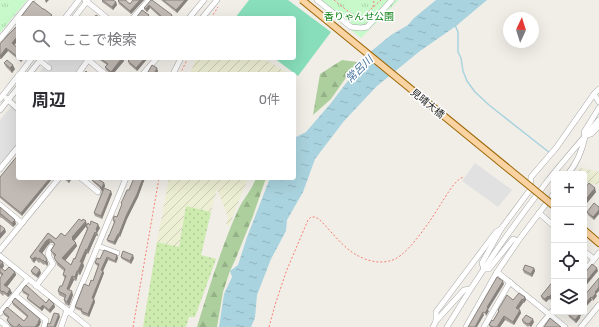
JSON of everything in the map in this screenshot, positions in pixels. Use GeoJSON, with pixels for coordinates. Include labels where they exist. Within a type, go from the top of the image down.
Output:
{"type":"FeatureCollection","features":[{"type":"Feature","properties":{"kind":"main road","name":"見晴大橋"},"geometry":{"type":"LineString","coordinates":[[302,0],[551,204]]}},
{"type":"Feature","properties":{"kind":"main road"},"geometry":{"type":"LineString","coordinates":[[587,233],[599,243]]}},
{"type":"Feature","properties":{"kind":"street"},"geometry":{"type":"LineString","coordinates":[[19,16],[32,0]]}},
{"type":"Feature","properties":{"kind":"street"},"geometry":{"type":"LineString","coordinates":[[67,16],[79,0]]}},
{"type":"Feature","properties":{"kind":"street"},"geometry":{"type":"LineString","coordinates":[[75,16],[87,0],[105,16]]}},
{"type":"Feature","properties":{"kind":"street"},"geometry":{"type":"LineString","coordinates":[[135,16],[149,0]]}},
{"type":"Feature","properties":{"kind":"street"},"geometry":{"type":"LineString","coordinates":[[191,16],[204,0]]}},
{"type":"Feature","properties":{"kind":"street"},"geometry":{"type":"LineString","coordinates":[[204,16],[217,0]]}},
{"type":"Feature","properties":{"kind":"street"},"geometry":{"type":"LineString","coordinates":[[317,0],[351,27],[362,28],[368,27],[392,0]]}},
{"type":"Feature","properties":{"kind":"street"},"geometry":{"type":"LineString","coordinates":[[0,39],[16,20]]}},
{"type":"Feature","properties":{"kind":"street"},"geometry":{"type":"LineString","coordinates":[[21,72],[30,60]]}},
{"type":"Feature","properties":{"kind":"street"},"geometry":{"type":"LineString","coordinates":[[31,72],[40,60]]}},
{"type":"Feature","properties":{"kind":"street"},"geometry":{"type":"LineString","coordinates":[[42,60],[49,68]]}},
{"type":"Feature","properties":{"kind":"street"},"geometry":{"type":"LineString","coordinates":[[79,72],[86,60]]}},
{"type":"Feature","properties":{"kind":"street"},"geometry":{"type":"LineString","coordinates":[[88,60],[103,72]]}},
{"type":"Feature","properties":{"kind":"street"},"geometry":{"type":"LineString","coordinates":[[145,72],[155,60]]}},
{"type":"Feature","properties":{"kind":"street"},"geometry":{"type":"LineString","coordinates":[[175,72],[180,60]]}},
{"type":"Feature","properties":{"kind":"street"},"geometry":{"type":"LineString","coordinates":[[16,78],[1,96],[16,107]]}},
{"type":"Feature","properties":{"kind":"street"},"geometry":{"type":"LineString","coordinates":[[484,269],[482,263],[501,229],[530,190],[531,177],[556,148],[599,89]]}},
{"type":"Feature","properties":{"kind":"street"},"geometry":{"type":"LineString","coordinates":[[0,110],[16,90]]}},
{"type":"Feature","properties":{"kind":"street"},"geometry":{"type":"LineString","coordinates":[[594,94],[599,102]]}},
{"type":"Feature","properties":{"kind":"street"},"geometry":{"type":"LineString","coordinates":[[570,171],[576,164],[584,144],[584,132],[599,108]]}},
{"type":"Feature","properties":{"kind":"street"},"geometry":{"type":"LineString","coordinates":[[447,327],[470,289],[523,213],[599,120]]}},
{"type":"Feature","properties":{"kind":"street"},"geometry":{"type":"LineString","coordinates":[[585,136],[591,134],[599,126]]}},
{"type":"Feature","properties":{"kind":"street"},"geometry":{"type":"LineString","coordinates":[[0,169],[16,149]]}},
{"type":"Feature","properties":{"kind":"street"},"geometry":{"type":"LineString","coordinates":[[0,250],[57,180]]}},
{"type":"Feature","properties":{"kind":"street"},"geometry":{"type":"LineString","coordinates":[[83,180],[98,192]]}},
{"type":"Feature","properties":{"kind":"street"},"geometry":{"type":"LineString","coordinates":[[61,327],[98,246],[125,180]]}},
{"type":"Feature","properties":{"kind":"street"},"geometry":{"type":"LineString","coordinates":[[466,327],[497,272],[546,204]]}},
{"type":"Feature","properties":{"kind":"street"},"geometry":{"type":"LineString","coordinates":[[0,205],[22,223]]}},
{"type":"Feature","properties":{"kind":"street"},"geometry":{"type":"LineString","coordinates":[[539,213],[551,223]]}},
{"type":"Feature","properties":{"kind":"street"},"geometry":{"type":"LineString","coordinates":[[436,321],[436,312],[496,232],[501,229]]}},
{"type":"Feature","properties":{"kind":"street"},"geometry":{"type":"LineString","coordinates":[[484,269],[488,269],[513,239],[518,241]]}},
{"type":"Feature","properties":{"kind":"street"},"geometry":{"type":"LineString","coordinates":[[98,246],[117,253]]}},
{"type":"Feature","properties":{"kind":"street"},"geometry":{"type":"LineString","coordinates":[[36,286],[53,264],[48,257],[51,247]]}},
{"type":"Feature","properties":{"kind":"street"},"geometry":{"type":"LineString","coordinates":[[587,253],[594,259]]}},
{"type":"Feature","properties":{"kind":"street"},"geometry":{"type":"LineString","coordinates":[[587,268],[599,253]]}},
{"type":"Feature","properties":{"kind":"street"},"geometry":{"type":"LineString","coordinates":[[0,256],[88,327]]}},
{"type":"Feature","properties":{"kind":"street"},"geometry":{"type":"LineString","coordinates":[[497,272],[565,327]]}},
{"type":"Feature","properties":{"kind":"street"},"geometry":{"type":"LineString","coordinates":[[1,310],[28,279]]}},
{"type":"Feature","properties":{"kind":"street"},"geometry":{"type":"LineString","coordinates":[[484,327],[510,282]]}},
{"type":"Feature","properties":{"kind":"street"},"geometry":{"type":"LineString","coordinates":[[433,327],[436,321],[464,290],[470,289]]}},
{"type":"Feature","properties":{"kind":"street"},"geometry":{"type":"LineString","coordinates":[[15,295],[46,320],[44,327]]}},
{"type":"Feature","properties":{"kind":"street"},"geometry":{"type":"LineString","coordinates":[[581,327],[599,305]]}},
{"type":"Feature","properties":{"kind":"street"},"geometry":{"type":"LineString","coordinates":[[539,327],[550,314]]}},
{"type":"Feature","properties":{"kind":"street"},"geometry":{"type":"LineString","coordinates":[[0,321],[8,327]]}},
{"type":"Feature","properties":{"kind":"path"},"geometry":{"type":"LineString","coordinates":[[336,0],[359,20],[381,0]]}},
{"type":"Feature","properties":{"kind":"path"},"geometry":{"type":"LineString","coordinates":[[373,8],[374,0]]}},
{"type":"Feature","properties":{"kind":"path"},"geometry":{"type":"LineString","coordinates":[[212,16],[218,6]]}},
{"type":"Feature","properties":{"kind":"path"},"geometry":{"type":"LineString","coordinates":[[181,72],[187,60]]}},
{"type":"Feature","properties":{"kind":"path"},"geometry":{"type":"LineString","coordinates":[[269,327],[286,272],[308,220],[311,217],[319,219],[348,249],[356,255],[376,262],[386,262],[396,258],[406,251],[435,214],[451,189],[460,178],[464,177]]}},
{"type":"Feature","properties":{"kind":"path"},"geometry":{"type":"LineString","coordinates":[[133,327],[159,180]]}},
{"type":"Feature","properties":{"kind":"green space"},"geometry":{"type":"Polygon","coordinates":[[[0,0],[27,0],[0,33],[0,0]]]}},
{"type":"Feature","properties":{"kind":"green space"},"geometry":{"type":"Polygon","coordinates":[[[249,0],[288,0],[331,32],[298,76],[296,72],[293,72],[277,60],[296,60],[296,16],[237,16],[249,0]]]}},
{"type":"Feature","properties":{"kind":"green space","name":"香りゃんせ公園"},"geometry":{"type":"Polygon","coordinates":[[[313,0],[399,0],[361,38],[313,0]]]}},
{"type":"Feature","properties":{"kind":"green space"},"geometry":{"type":"Polygon","coordinates":[[[195,60],[266,60],[286,72],[191,72],[195,60]]]}},
{"type":"Feature","properties":{"kind":"green space"},"geometry":{"type":"Polygon","coordinates":[[[342,60],[357,62],[331,99],[313,115],[320,74],[342,60]]]}},
{"type":"Feature","properties":{"kind":"green space"},"geometry":{"type":"Polygon","coordinates":[[[580,168],[599,172],[599,185],[587,183],[587,171],[578,171],[580,168]]]}},
{"type":"Feature","properties":{"kind":"green space"},"geometry":{"type":"Polygon","coordinates":[[[169,180],[247,180],[229,226],[226,225],[228,217],[217,189],[211,212],[186,206],[179,247],[157,242],[169,180]]]}},
{"type":"Feature","properties":{"kind":"green space"},"geometry":{"type":"Polygon","coordinates":[[[255,180],[265,180],[253,216],[223,292],[217,327],[197,327],[226,239],[242,202],[255,180]]]}},
{"type":"Feature","properties":{"kind":"green space"},"geometry":{"type":"Polygon","coordinates":[[[186,206],[211,212],[201,255],[216,259],[195,317],[189,317],[186,327],[143,327],[157,242],[179,247],[186,206]]]}},
{"type":"Feature","properties":{"kind":"shaded area"},"geometry":{"type":"Polygon","coordinates":[[[49,60],[83,60],[87,63],[80,72],[40,72],[49,60]]]}},
{"type":"Feature","properties":{"kind":"shaded area"},"geometry":{"type":"Polygon","coordinates":[[[16,100],[16,149],[0,169],[0,120],[16,100]]]}},
{"type":"Feature","properties":{"kind":"shaded area"},"geometry":{"type":"Polygon","coordinates":[[[475,163],[512,190],[498,207],[462,181],[475,163]]]}},
{"type":"Feature","properties":{"kind":"water","name":"常呂川"},"geometry":{"type":"Polygon","coordinates":[[[436,0],[487,0],[456,26],[420,51],[377,86],[344,121],[315,159],[303,192],[287,220],[286,231],[271,259],[257,295],[255,318],[251,327],[219,327],[224,294],[232,277],[230,271],[238,265],[247,237],[269,180],[296,180],[296,137],[306,132],[331,103],[369,53],[391,35],[408,25],[414,18],[436,0]]]}},
{"type":"Feature","properties":{"kind":"building"},"geometry":{"type":"Polygon","coordinates":[[[102,0],[113,0],[116,2],[112,7],[102,0]]]}},
{"type":"Feature","properties":{"kind":"building"},"geometry":{"type":"Polygon","coordinates":[[[125,0],[130,4],[133,0],[140,0],[130,11],[118,1],[125,0]]]}},
{"type":"Feature","properties":{"kind":"building"},"geometry":{"type":"Polygon","coordinates":[[[152,0],[172,15],[161,16],[149,5],[146,9],[144,8],[152,0]]]}},
{"type":"Feature","properties":{"kind":"building"},"geometry":{"type":"Polygon","coordinates":[[[163,0],[185,0],[176,10],[163,0]]]}},
{"type":"Feature","properties":{"kind":"building"},"geometry":{"type":"Polygon","coordinates":[[[33,1],[52,15],[51,16],[22,16],[33,1]]]}},
{"type":"Feature","properties":{"kind":"building"},"geometry":{"type":"Polygon","coordinates":[[[142,10],[149,15],[148,16],[138,16],[142,10]]]}},
{"type":"Feature","properties":{"kind":"building"},"geometry":{"type":"Polygon","coordinates":[[[16,27],[16,38],[12,43],[16,46],[16,56],[6,48],[0,56],[0,44],[16,27]]]}},
{"type":"Feature","properties":{"kind":"building"},"geometry":{"type":"Polygon","coordinates":[[[7,60],[13,65],[10,68],[4,63],[7,60]]]}},
{"type":"Feature","properties":{"kind":"building"},"geometry":{"type":"Polygon","coordinates":[[[103,60],[120,60],[111,72],[105,67],[108,64],[103,60]]]}},
{"type":"Feature","properties":{"kind":"building"},"geometry":{"type":"Polygon","coordinates":[[[129,60],[143,60],[136,68],[128,61],[129,60]]]}},
{"type":"Feature","properties":{"kind":"building"},"geometry":{"type":"Polygon","coordinates":[[[152,65],[157,68],[155,72],[148,72],[152,65]]]}},
{"type":"Feature","properties":{"kind":"building"},"geometry":{"type":"Polygon","coordinates":[[[16,157],[16,180],[48,180],[21,213],[0,196],[0,177],[16,157]]]}},
{"type":"Feature","properties":{"kind":"building"},"geometry":{"type":"Polygon","coordinates":[[[92,180],[100,180],[104,183],[101,189],[100,186],[92,180]]]}},
{"type":"Feature","properties":{"kind":"building"},"geometry":{"type":"Polygon","coordinates":[[[133,180],[142,180],[119,234],[114,242],[107,240],[115,221],[113,220],[114,216],[117,217],[122,204],[121,203],[127,190],[129,190],[133,180]]]}},
{"type":"Feature","properties":{"kind":"building"},"geometry":{"type":"Polygon","coordinates":[[[589,183],[595,188],[587,198],[587,186],[589,183]]]}},
{"type":"Feature","properties":{"kind":"building"},"geometry":{"type":"Polygon","coordinates":[[[104,188],[111,191],[101,216],[94,213],[104,188]]]}},
{"type":"Feature","properties":{"kind":"building"},"geometry":{"type":"Polygon","coordinates":[[[594,203],[599,207],[599,210],[593,217],[587,212],[594,203]]]}},
{"type":"Feature","properties":{"kind":"building"},"geometry":{"type":"Polygon","coordinates":[[[0,207],[15,220],[12,223],[0,214],[0,207]]]}},
{"type":"Feature","properties":{"kind":"building"},"geometry":{"type":"Polygon","coordinates":[[[79,219],[86,221],[72,237],[76,243],[62,258],[71,265],[88,228],[86,227],[88,223],[90,225],[91,221],[98,224],[97,231],[96,233],[95,232],[87,250],[86,249],[75,277],[72,276],[67,289],[72,291],[67,302],[64,300],[66,295],[58,291],[66,276],[63,275],[65,269],[56,261],[54,257],[56,255],[51,251],[55,244],[49,239],[39,251],[47,260],[45,262],[39,258],[38,259],[35,257],[33,259],[30,257],[48,233],[56,239],[61,233],[65,236],[79,219]]]}},
{"type":"Feature","properties":{"kind":"building"},"geometry":{"type":"Polygon","coordinates":[[[0,225],[5,229],[0,234],[0,225]]]}},
{"type":"Feature","properties":{"kind":"building"},"geometry":{"type":"Polygon","coordinates":[[[104,250],[117,255],[115,261],[107,257],[101,270],[103,271],[92,298],[94,299],[88,314],[81,311],[82,309],[75,307],[84,284],[89,286],[91,280],[93,281],[99,264],[95,263],[97,258],[100,259],[104,250]]]}},
{"type":"Feature","properties":{"kind":"building"},"geometry":{"type":"Polygon","coordinates":[[[123,251],[133,255],[130,261],[121,257],[123,251]]]}},
{"type":"Feature","properties":{"kind":"building"},"geometry":{"type":"Polygon","coordinates":[[[592,264],[597,268],[587,280],[587,270],[592,264]]]}},
{"type":"Feature","properties":{"kind":"building"},"geometry":{"type":"Polygon","coordinates":[[[525,265],[534,268],[531,274],[523,270],[525,265]]]}},
{"type":"Feature","properties":{"kind":"building"},"geometry":{"type":"Polygon","coordinates":[[[35,266],[40,270],[36,275],[31,271],[35,266]]]}},
{"type":"Feature","properties":{"kind":"building"},"geometry":{"type":"Polygon","coordinates":[[[0,267],[5,271],[9,267],[15,272],[4,285],[10,289],[7,294],[0,290],[0,278],[3,274],[0,272],[0,267]]]}},
{"type":"Feature","properties":{"kind":"building"},"geometry":{"type":"Polygon","coordinates":[[[497,277],[503,281],[487,307],[488,308],[485,313],[483,312],[475,327],[468,327],[497,277]]]}},
{"type":"Feature","properties":{"kind":"building"},"geometry":{"type":"Polygon","coordinates":[[[599,278],[599,287],[595,292],[596,293],[587,302],[587,292],[599,278]]]}},
{"type":"Feature","properties":{"kind":"building"},"geometry":{"type":"Polygon","coordinates":[[[551,284],[551,295],[545,299],[541,296],[551,284]]]}},
{"type":"Feature","properties":{"kind":"building"},"geometry":{"type":"Polygon","coordinates":[[[26,285],[46,303],[49,299],[54,304],[49,310],[43,305],[40,308],[27,298],[29,295],[22,290],[26,285]]]}},
{"type":"Feature","properties":{"kind":"building"},"geometry":{"type":"Polygon","coordinates":[[[519,293],[525,297],[516,308],[520,310],[513,322],[504,316],[497,327],[489,325],[499,311],[498,310],[507,295],[513,300],[519,293]]]}},
{"type":"Feature","properties":{"kind":"building"},"geometry":{"type":"Polygon","coordinates":[[[15,298],[40,319],[35,327],[22,327],[19,324],[17,327],[14,327],[7,320],[9,317],[3,312],[7,307],[24,321],[28,316],[12,302],[15,298]]]}},
{"type":"Feature","properties":{"kind":"building"},"geometry":{"type":"Polygon","coordinates":[[[54,313],[59,314],[54,327],[47,327],[48,323],[50,324],[54,313]]]}},
{"type":"Feature","properties":{"kind":"building"},"geometry":{"type":"Polygon","coordinates":[[[526,315],[533,319],[529,324],[522,320],[526,315]]]}},
{"type":"Feature","properties":{"kind":"building"},"geometry":{"type":"Polygon","coordinates":[[[569,315],[579,315],[575,320],[569,315]]]}},
{"type":"Feature","properties":{"kind":"building"},"geometry":{"type":"Polygon","coordinates":[[[550,318],[561,327],[544,327],[550,318]]]}},
{"type":"Feature","properties":{"kind":"waterway"},"geometry":{"type":"LineString","coordinates":[[455,25],[458,32],[458,52],[461,58],[463,71],[467,81],[475,92],[489,105],[550,153]]}}]}
